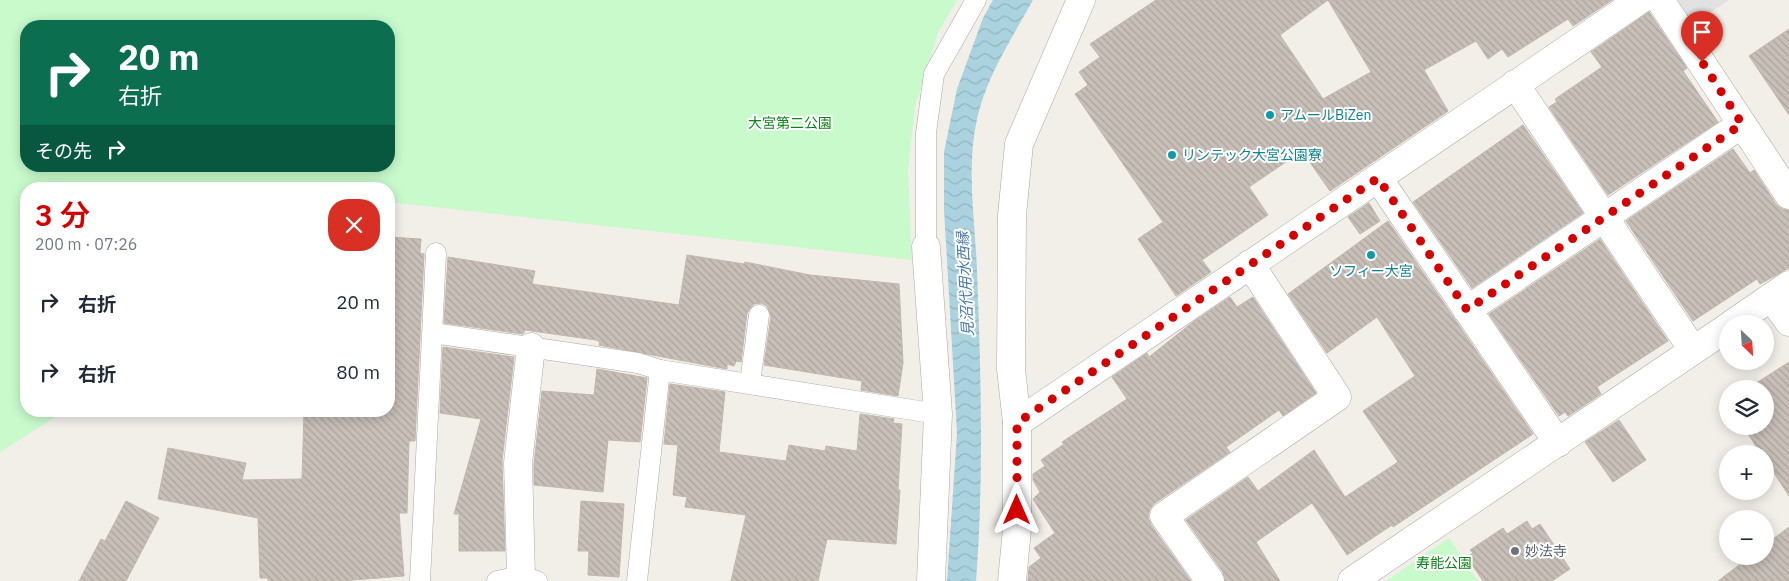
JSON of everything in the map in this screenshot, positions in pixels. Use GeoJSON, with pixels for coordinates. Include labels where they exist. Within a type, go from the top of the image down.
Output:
{"type":"FeatureCollection","features":[{"type":"Feature","properties":{"kind":"street"},"geometry":{"type":"LineString","coordinates":[[1012,581],[1017,530],[1017,423],[1011,370],[1012,215],[1019,144],[1081,0]]}},
{"type":"Feature","properties":{"kind":"street"},"geometry":{"type":"LineString","coordinates":[[1017,423],[1640,0]]}},
{"type":"Feature","properties":{"kind":"street"},"geometry":{"type":"LineString","coordinates":[[1660,0],[1789,195]]}},
{"type":"Feature","properties":{"kind":"street"},"geometry":{"type":"LineString","coordinates":[[1515,84],[1693,350]]}},
{"type":"Feature","properties":{"kind":"street"},"geometry":{"type":"LineString","coordinates":[[1467,310],[1742,124]]}},
{"type":"Feature","properties":{"kind":"street"},"geometry":{"type":"LineString","coordinates":[[1378,178],[1558,443]]}},
{"type":"Feature","properties":{"kind":"street"},"geometry":{"type":"LineString","coordinates":[[926,247],[938,414],[931,581]]}},
{"type":"Feature","properties":{"kind":"street"},"geometry":{"type":"LineString","coordinates":[[1210,581],[1164,516],[1337,397],[1250,264]]}},
{"type":"Feature","properties":{"kind":"street"},"geometry":{"type":"LineString","coordinates":[[1745,315],[1780,291],[1789,322]]}},
{"type":"Feature","properties":{"kind":"street"},"geometry":{"type":"LineString","coordinates":[[1352,581],[1719,333]]}},
{"type":"Feature","properties":{"kind":"street"},"geometry":{"type":"LineString","coordinates":[[518,580],[518,463],[532,348]]}},
{"type":"Feature","properties":{"kind":"lane"},"geometry":{"type":"LineString","coordinates":[[926,247],[926,133],[934,74],[976,0]]}},
{"type":"Feature","properties":{"kind":"lane"},"geometry":{"type":"LineString","coordinates":[[420,581],[436,254]]}},
{"type":"Feature","properties":{"kind":"lane"},"geometry":{"type":"LineString","coordinates":[[750,383],[759,315]]}},
{"type":"Feature","properties":{"kind":"lane"},"geometry":{"type":"LineString","coordinates":[[433,333],[638,363],[660,370],[938,414]]}},
{"type":"Feature","properties":{"kind":"lane"},"geometry":{"type":"LineString","coordinates":[[637,581],[660,370]]}},
{"type":"Feature","properties":{"kind":"green space","name":"大宮第二公園"},"geometry":{"type":"Polygon","coordinates":[[[0,0],[957,0],[938,33],[915,107],[908,171],[912,260],[395,203],[395,182],[20,182],[20,417],[55,417],[0,452],[0,0]]]}},
{"type":"Feature","properties":{"kind":"green space","name":"寿能公園"},"geometry":{"type":"Polygon","coordinates":[[[1449,538],[1478,581],[1386,581],[1449,538]]]}},
{"type":"Feature","properties":{"kind":"shaded area"},"geometry":{"type":"Polygon","coordinates":[[[1676,0],[1729,0],[1690,26],[1676,0]]]}},
{"type":"Feature","properties":{"kind":"water","name":"見沼代用水西縁"},"geometry":{"type":"Polygon","coordinates":[[[993,0],[1033,0],[993,73],[981,103],[974,138],[972,194],[981,387],[979,542],[976,581],[947,581],[957,433],[944,209],[944,152],[957,89],[983,18],[993,0]]]}},
{"type":"Feature","properties":{"kind":"building"},"geometry":{"type":"Polygon","coordinates":[[[1156,0],[1328,0],[1612,0],[1573,26],[1568,19],[1508,57],[1502,49],[1488,59],[1476,41],[1424,70],[1448,111],[1330,191],[1302,151],[1249,187],[1268,215],[1202,260],[1211,272],[1176,296],[1138,239],[1163,222],[1075,94],[1088,85],[1079,72],[1100,57],[1090,44],[1156,0]],[[1328,0],[1280,35],[1323,99],[1371,72],[1328,0]]]}},
{"type":"Feature","properties":{"kind":"building"},"geometry":{"type":"Polygon","coordinates":[[[1649,12],[1687,68],[1683,71],[1718,122],[1608,195],[1549,107],[1557,102],[1555,99],[1602,67],[1591,52],[1649,12]]]}},
{"type":"Feature","properties":{"kind":"building"},"geometry":{"type":"Polygon","coordinates":[[[1789,29],[1789,115],[1749,56],[1789,29]]]}},
{"type":"Feature","properties":{"kind":"building"},"geometry":{"type":"Polygon","coordinates":[[[1523,125],[1583,213],[1472,288],[1413,202],[1523,125]]]}},
{"type":"Feature","properties":{"kind":"building"},"geometry":{"type":"Polygon","coordinates":[[[1733,149],[1750,173],[1754,170],[1776,204],[1782,209],[1789,210],[1789,268],[1760,284],[1757,279],[1693,321],[1626,221],[1733,149]]]}},
{"type":"Feature","properties":{"kind":"building"},"geometry":{"type":"Polygon","coordinates":[[[1369,203],[1380,221],[1360,234],[1348,217],[1369,203]]]}},
{"type":"Feature","properties":{"kind":"building"},"geometry":{"type":"Polygon","coordinates":[[[1388,221],[1533,434],[1393,527],[1392,525],[1347,555],[1312,503],[1256,542],[1280,581],[1225,581],[1223,572],[1186,520],[1248,477],[1258,491],[1314,450],[1345,497],[1398,462],[1363,411],[1415,376],[1377,317],[1327,353],[1288,294],[1388,221]]]}},
{"type":"Feature","properties":{"kind":"building"},"geometry":{"type":"Polygon","coordinates":[[[395,237],[421,239],[420,253],[424,254],[415,441],[409,441],[407,513],[399,513],[404,576],[341,581],[268,581],[268,578],[260,578],[258,518],[158,499],[168,448],[246,463],[242,480],[302,479],[304,417],[395,417],[395,237]]]}},
{"type":"Feature","properties":{"kind":"building"},"geometry":{"type":"Polygon","coordinates":[[[1600,239],[1668,341],[1597,387],[1601,394],[1568,416],[1565,412],[1559,416],[1489,314],[1600,239]]]}},
{"type":"Feature","properties":{"kind":"building"},"geometry":{"type":"Polygon","coordinates":[[[687,255],[744,264],[745,262],[810,275],[899,284],[903,363],[898,396],[861,390],[862,381],[764,365],[771,316],[767,306],[761,303],[754,304],[747,313],[741,362],[736,361],[734,366],[727,364],[727,369],[599,345],[600,342],[596,340],[525,330],[523,334],[444,323],[448,257],[535,271],[532,284],[679,305],[687,255]]]}},
{"type":"Feature","properties":{"kind":"building"},"geometry":{"type":"Polygon","coordinates":[[[1230,297],[1237,307],[1253,297],[1316,393],[1283,416],[1279,410],[1226,447],[1230,452],[1155,503],[1150,509],[1148,517],[1151,525],[1191,581],[1028,581],[1029,567],[1041,558],[1034,548],[1055,533],[1033,499],[1040,492],[1033,480],[1033,474],[1045,466],[1041,460],[1064,444],[1062,442],[1127,399],[1112,377],[1147,353],[1149,357],[1193,322],[1230,297]]]}},
{"type":"Feature","properties":{"kind":"building"},"geometry":{"type":"Polygon","coordinates":[[[443,347],[514,357],[502,461],[505,551],[459,551],[459,514],[454,514],[481,419],[440,413],[443,347]]]}},
{"type":"Feature","properties":{"kind":"building"},"geometry":{"type":"Polygon","coordinates":[[[1789,362],[1789,496],[1774,473],[1774,445],[1755,445],[1749,435],[1774,435],[1774,380],[1761,380],[1789,362]]]}},
{"type":"Feature","properties":{"kind":"building"},"geometry":{"type":"Polygon","coordinates":[[[597,369],[647,378],[640,442],[608,440],[603,492],[534,485],[534,464],[542,391],[594,395],[597,369]]]}},
{"type":"Feature","properties":{"kind":"building"},"geometry":{"type":"Polygon","coordinates":[[[670,384],[725,392],[719,452],[786,461],[789,445],[825,451],[826,446],[857,451],[860,414],[894,419],[893,423],[902,424],[896,544],[827,539],[818,581],[731,581],[746,515],[685,507],[687,497],[673,495],[678,445],[664,444],[670,384]]]}},
{"type":"Feature","properties":{"kind":"building"},"geometry":{"type":"Polygon","coordinates":[[[1619,420],[1646,460],[1613,482],[1585,442],[1619,420]]]}},
{"type":"Feature","properties":{"kind":"building"},"geometry":{"type":"Polygon","coordinates":[[[126,501],[159,518],[126,581],[79,581],[101,539],[105,541],[126,501]]]}},
{"type":"Feature","properties":{"kind":"building"},"geometry":{"type":"Polygon","coordinates":[[[581,501],[624,504],[619,577],[588,575],[589,551],[578,551],[581,501]]]}},
{"type":"Feature","properties":{"kind":"building","name":"妙法寺"},"geometry":{"type":"Polygon","coordinates":[[[1527,521],[1532,529],[1540,524],[1570,569],[1552,581],[1483,581],[1467,557],[1473,553],[1470,550],[1503,528],[1507,534],[1527,521]]]}},
{"type":"Feature","properties":{"kind":"building"},"geometry":{"type":"Polygon","coordinates":[[[1789,527],[1789,581],[1718,581],[1739,565],[1774,565],[1774,538],[1789,527]]]}},
{"type":"Feature","properties":{"kind":"place","name":"アムールBiZen"},"geometry":{"type":"Point","coordinates":[1270,115]}},
{"type":"Feature","properties":{"kind":"place","name":"リンテック大宮公園寮"},"geometry":{"type":"Point","coordinates":[1172,155]}},
{"type":"Feature","properties":{"kind":"place","name":"ソフィー大宮"},"geometry":{"type":"Point","coordinates":[1371,255]}},
{"type":"Feature","properties":{"kind":"place","name":"妙法寺"},"geometry":{"type":"Point","coordinates":[1515,551]}},
{"type":"Feature","properties":{"kind":"route"},"geometry":{"type":"LineString","coordinates":[[1017,510],[1017,423],[1378,178],[1467,310],[1742,124],[1702,62]]}}]}
